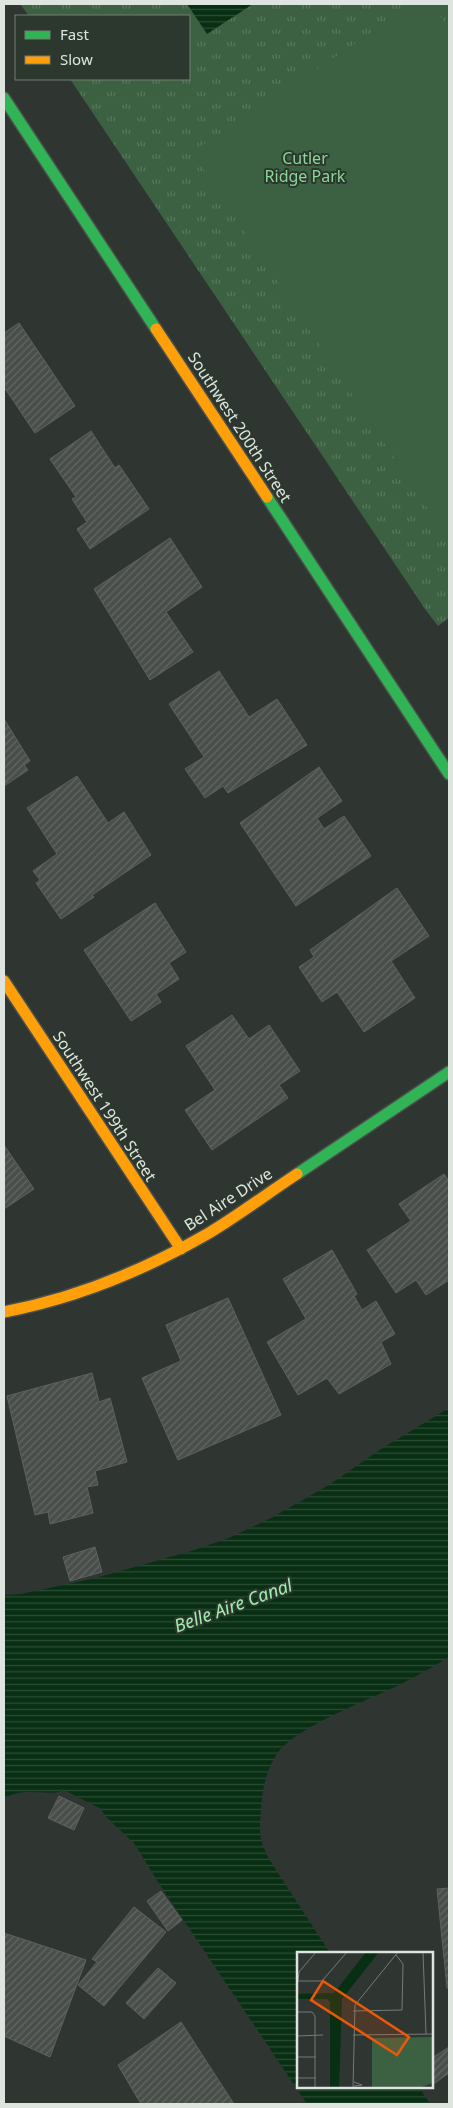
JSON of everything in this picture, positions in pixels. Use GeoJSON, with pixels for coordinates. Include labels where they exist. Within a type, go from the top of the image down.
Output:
{"type":"FeatureCollection","features":[{"type":"Feature","properties":{"kind":"street","name":"Southwest 200th Street"},"geometry":{"type":"LineString","coordinates":[[4,98],[449,774]]}},
{"type":"Feature","properties":{"kind":"street","name":"Southwest 199th Street"},"geometry":{"type":"LineString","coordinates":[[4,981],[181,1249]]}},
{"type":"Feature","properties":{"kind":"street","name":"Bel Aire Drive"},"geometry":{"type":"LineString","coordinates":[[4,1312],[52,1302],[84,1292],[181,1249],[449,1072]]}},
{"type":"Feature","properties":{"kind":"green space","name":"Cutler Ridge Park"},"geometry":{"type":"Polygon","coordinates":[[[20,4],[449,4],[449,618],[438,626],[71,80],[190,80],[190,15],[28,15],[20,4]]]}},
{"type":"Feature","properties":{"kind":"green space"},"geometry":{"type":"Polygon","coordinates":[[[415,4],[432,4],[449,29],[449,541],[192,152],[415,4]]]}},
{"type":"Feature","properties":{"kind":"water"},"geometry":{"type":"Polygon","coordinates":[[[187,4],[253,4],[207,34],[187,4]]]}},
{"type":"Feature","properties":{"kind":"water","name":"Belle Aire Canal"},"geometry":{"type":"Polygon","coordinates":[[[449,1408],[449,1657],[421,1674],[314,1725],[297,1735],[284,1746],[275,1757],[266,1776],[262,1797],[260,1836],[269,1859],[329,1952],[297,1952],[297,2088],[420,2088],[430,2104],[307,2104],[158,1882],[134,1843],[106,1817],[101,1809],[62,1789],[60,1792],[53,1793],[17,1793],[4,1799],[4,1595],[21,1594],[96,1578],[191,1551],[229,1538],[273,1517],[329,1485],[381,1449],[449,1408]]]}},
{"type":"Feature","properties":{"kind":"building"},"geometry":{"type":"Polygon","coordinates":[[[19,323],[75,406],[35,433],[4,387],[4,333],[19,323]]]}},
{"type":"Feature","properties":{"kind":"building"},"geometry":{"type":"Polygon","coordinates":[[[91,431],[115,468],[119,465],[149,509],[90,549],[77,529],[87,522],[72,499],[76,497],[50,459],[91,431]]]}},
{"type":"Feature","properties":{"kind":"building"},"geometry":{"type":"Polygon","coordinates":[[[170,538],[202,587],[166,612],[193,652],[150,680],[94,589],[170,538]]]}},
{"type":"Feature","properties":{"kind":"building"},"geometry":{"type":"Polygon","coordinates":[[[219,671],[249,717],[277,699],[307,745],[228,793],[223,786],[205,798],[185,769],[204,757],[169,704],[219,671]]]}},
{"type":"Feature","properties":{"kind":"building"},"geometry":{"type":"Polygon","coordinates":[[[4,719],[30,761],[24,765],[28,770],[4,786],[4,719]]]}},
{"type":"Feature","properties":{"kind":"building"},"geometry":{"type":"Polygon","coordinates":[[[319,767],[342,801],[317,818],[324,829],[344,816],[371,856],[296,906],[240,823],[319,767]]]}},
{"type":"Feature","properties":{"kind":"building"},"geometry":{"type":"Polygon","coordinates":[[[77,776],[108,823],[124,812],[151,855],[92,895],[94,897],[61,919],[36,883],[40,880],[33,871],[57,854],[27,808],[77,776]]]}},
{"type":"Feature","properties":{"kind":"building"},"geometry":{"type":"Polygon","coordinates":[[[397,888],[429,936],[391,961],[415,998],[364,1032],[337,992],[322,1002],[299,967],[314,957],[310,950],[397,888]]]}},
{"type":"Feature","properties":{"kind":"building"},"geometry":{"type":"Polygon","coordinates":[[[155,903],[186,952],[169,963],[179,979],[156,994],[161,1002],[131,1021],[84,950],[155,903]]]}},
{"type":"Feature","properties":{"kind":"building"},"geometry":{"type":"Polygon","coordinates":[[[232,1015],[249,1039],[269,1025],[300,1071],[279,1085],[288,1098],[212,1150],[185,1110],[215,1090],[186,1046],[232,1015]]]}},
{"type":"Feature","properties":{"kind":"building"},"geometry":{"type":"Polygon","coordinates":[[[4,1145],[34,1189],[4,1209],[4,1145]]]}},
{"type":"Feature","properties":{"kind":"building"},"geometry":{"type":"Polygon","coordinates":[[[444,1174],[449,1181],[449,1280],[426,1295],[416,1280],[396,1293],[367,1250],[411,1221],[399,1204],[444,1174]]]}},
{"type":"Feature","properties":{"kind":"building"},"geometry":{"type":"Polygon","coordinates":[[[332,1250],[357,1294],[354,1296],[362,1310],[376,1301],[395,1334],[381,1342],[391,1364],[339,1394],[327,1378],[298,1395],[267,1342],[306,1319],[283,1279],[332,1250]]]}},
{"type":"Feature","properties":{"kind":"building"},"geometry":{"type":"Polygon","coordinates":[[[228,1298],[281,1415],[178,1460],[142,1378],[181,1361],[166,1325],[228,1298]]]}},
{"type":"Feature","properties":{"kind":"building"},"geometry":{"type":"Polygon","coordinates":[[[92,1373],[99,1402],[110,1398],[127,1462],[95,1471],[98,1485],[87,1487],[93,1513],[50,1524],[48,1512],[35,1515],[7,1396],[92,1373]]]}},
{"type":"Feature","properties":{"kind":"building"},"geometry":{"type":"Polygon","coordinates":[[[95,1547],[102,1572],[70,1581],[63,1557],[95,1547]]]}},
{"type":"Feature","properties":{"kind":"building"},"geometry":{"type":"Polygon","coordinates":[[[59,1796],[84,1808],[74,1830],[48,1818],[59,1796]]]}},
{"type":"Feature","properties":{"kind":"building"},"geometry":{"type":"Polygon","coordinates":[[[449,1888],[449,1988],[447,1988],[437,1889],[449,1888]]]}},
{"type":"Feature","properties":{"kind":"building"},"geometry":{"type":"Polygon","coordinates":[[[161,1891],[182,1920],[168,1931],[147,1901],[161,1891]]]}},
{"type":"Feature","properties":{"kind":"building"},"geometry":{"type":"Polygon","coordinates":[[[134,1907],[166,1932],[104,2006],[78,1985],[97,1962],[92,1959],[134,1907]]]}},
{"type":"Feature","properties":{"kind":"building"},"geometry":{"type":"Polygon","coordinates":[[[4,1933],[86,1960],[50,2057],[4,2036],[4,1933]]]}},
{"type":"Feature","properties":{"kind":"building"},"geometry":{"type":"Polygon","coordinates":[[[158,1968],[176,1983],[144,2019],[126,2003],[158,1968]]]}},
{"type":"Feature","properties":{"kind":"building"},"geometry":{"type":"Polygon","coordinates":[[[181,2022],[234,2104],[141,2104],[118,2065],[181,2022]]]}},
{"type":"Feature","properties":{"kind":"building"},"geometry":{"type":"Polygon","coordinates":[[[449,2047],[449,2073],[433,2084],[433,2057],[449,2047]]]}},
{"type":"Feature","properties":{"kind":"traffic: fast"},"geometry":{"type":"LineString","coordinates":[[4,98],[156,329]]}},
{"type":"Feature","properties":{"kind":"traffic: fast"},"geometry":{"type":"LineString","coordinates":[[267,497],[449,774]]}},
{"type":"Feature","properties":{"kind":"traffic: fast"},"geometry":{"type":"LineString","coordinates":[[297,1174],[449,1072]]}},
{"type":"Feature","properties":{"kind":"traffic: slow"},"geometry":{"type":"LineString","coordinates":[[156,329],[267,497]]}},
{"type":"Feature","properties":{"kind":"traffic: slow"},"geometry":{"type":"LineString","coordinates":[[4,981],[181,1249]]}},
{"type":"Feature","properties":{"kind":"traffic: slow"},"geometry":{"type":"LineString","coordinates":[[4,1312],[84,1291],[135,1271],[209,1233],[297,1174]]}}]}
